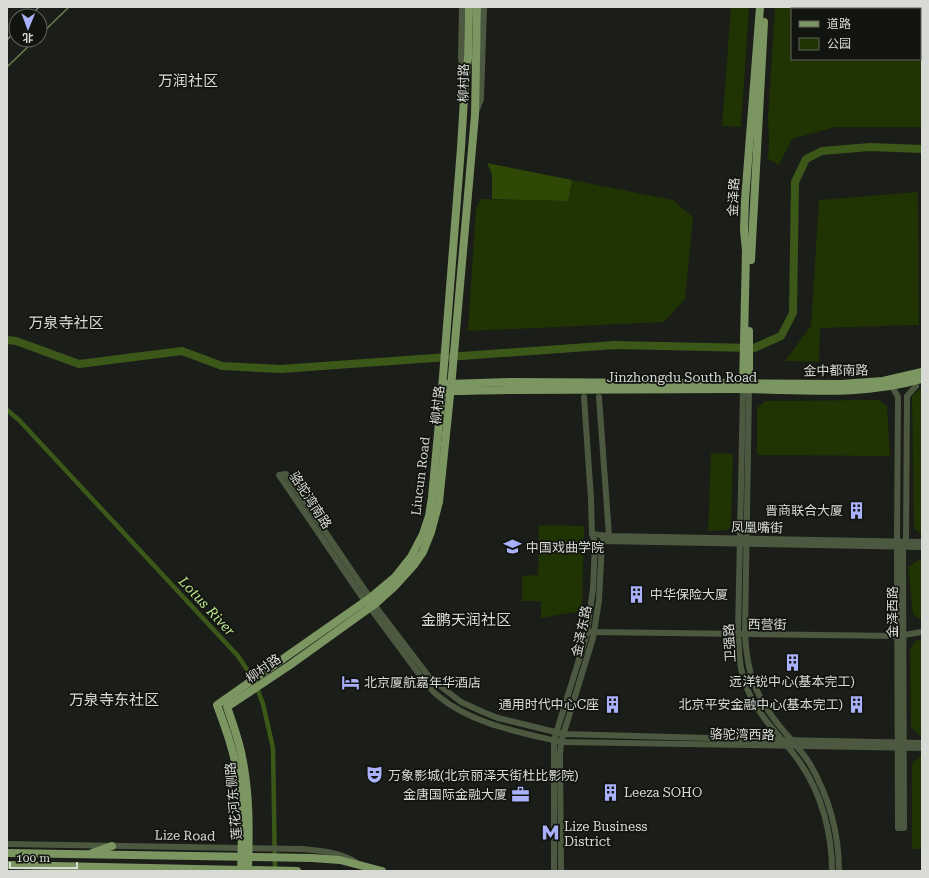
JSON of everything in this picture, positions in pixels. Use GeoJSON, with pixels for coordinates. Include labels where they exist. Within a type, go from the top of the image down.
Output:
{"type":"FeatureCollection","features":[{"type":"Feature","properties":{"kind":"main road"},"geometry":{"type":"LineString","coordinates":[[448,369],[445,345],[468,58],[469,7]]}},
{"type":"Feature","properties":{"kind":"main road","name":"柳村路"},"geometry":{"type":"LineString","coordinates":[[446,388],[448,369],[454,345],[475,115],[477,7]]}},
{"type":"Feature","properties":{"kind":"main road","name":"金泽路"},"geometry":{"type":"LineString","coordinates":[[747,333],[746,251],[744,230],[745,196],[760,7]]}},
{"type":"Feature","properties":{"kind":"main road","name":"金泽路"},"geometry":{"type":"LineString","coordinates":[[746,386],[747,333],[765,7]]}},
{"type":"Feature","properties":{"kind":"main road","name":"金中都南路"},"geometry":{"type":"LineString","coordinates":[[746,386],[856,383],[890,380],[922,372]]}},
{"type":"Feature","properties":{"kind":"main road","name":"Jinzhongdu South Road"},"geometry":{"type":"LineString","coordinates":[[446,388],[512,382],[746,386],[842,391],[867,390],[919,383]]}},
{"type":"Feature","properties":{"kind":"main road","name":"Liucun Road"},"geometry":{"type":"LineString","coordinates":[[217,705],[248,689],[370,602],[395,577],[411,557],[423,534],[429,516],[446,388]]}},
{"type":"Feature","properties":{"kind":"main road","name":"柳村路"},"geometry":{"type":"LineString","coordinates":[[227,707],[248,689]]}},
{"type":"Feature","properties":{"kind":"main road","name":"莲花河东侧路"},"geometry":{"type":"LineString","coordinates":[[217,705],[230,743],[238,778],[249,857],[247,870]]}},
{"type":"Feature","properties":{"kind":"main road","name":"莲花河东侧路"},"geometry":{"type":"LineString","coordinates":[[227,707],[242,756],[246,779],[249,818],[248,848]]}},
{"type":"Feature","properties":{"kind":"main road"},"geometry":{"type":"LineString","coordinates":[[85,855],[112,846]]}},
{"type":"Feature","properties":{"kind":"main road","name":"Lize Road"},"geometry":{"type":"LineString","coordinates":[[7,853],[330,859],[382,871]]}},
{"type":"Feature","properties":{"kind":"main road"},"geometry":{"type":"LineString","coordinates":[[7,865],[297,871]]}},
{"type":"Feature","properties":{"kind":"main road"},"geometry":{"type":"LineString","coordinates":[[77,867],[94,871]]}},
{"type":"Feature","properties":{"kind":"street"},"geometry":{"type":"LineString","coordinates":[[462,7],[461,58],[465,82]]}},
{"type":"Feature","properties":{"kind":"street"},"geometry":{"type":"LineString","coordinates":[[475,115],[482,99],[484,7]]}},
{"type":"Feature","properties":{"kind":"street","name":"金泽西路"},"geometry":{"type":"LineString","coordinates":[[901,828],[901,544],[907,396],[919,383]]}},
{"type":"Feature","properties":{"kind":"street","name":"卫强路"},"geometry":{"type":"LineString","coordinates":[[746,386],[738,634],[741,668],[747,687],[756,706],[783,740],[790,743]]}},
{"type":"Feature","properties":{"kind":"street","name":"卫强路"},"geometry":{"type":"LineString","coordinates":[[746,386],[747,540],[745,634],[748,665],[757,692],[790,743],[819,799],[832,851],[832,871]]}},
{"type":"Feature","properties":{"kind":"street","name":"金泽西路"},"geometry":{"type":"LineString","coordinates":[[894,390],[898,397],[901,544]]}},
{"type":"Feature","properties":{"kind":"street","name":"金泽东路"},"geometry":{"type":"LineString","coordinates":[[561,871],[561,742],[591,645],[590,632],[594,543],[592,534],[584,397]]}},
{"type":"Feature","properties":{"kind":"street"},"geometry":{"type":"LineString","coordinates":[[599,397],[609,536],[602,541]]}},
{"type":"Feature","properties":{"kind":"street","name":"骆驼湾南路"},"geometry":{"type":"LineString","coordinates":[[561,742],[489,723],[462,712],[444,700],[433,690],[419,674],[370,602],[286,474],[279,475],[370,602],[430,678],[461,702],[498,718],[563,734]]}},
{"type":"Feature","properties":{"kind":"street","name":"凤凰嘴街"},"geometry":{"type":"LineString","coordinates":[[592,534],[609,536],[740,540]]}},
{"type":"Feature","properties":{"kind":"street","name":"凤凰嘴街"},"geometry":{"type":"LineString","coordinates":[[594,543],[602,541],[747,540],[901,544],[922,547]]}},
{"type":"Feature","properties":{"kind":"street","name":"金泽东路"},"geometry":{"type":"LineString","coordinates":[[554,871],[554,740],[590,632],[600,587],[602,541]]}},
{"type":"Feature","properties":{"kind":"street","name":"凤凰嘴街"},"geometry":{"type":"LineString","coordinates":[[901,544],[922,542]]}},
{"type":"Feature","properties":{"kind":"street","name":"西营街"},"geometry":{"type":"LineString","coordinates":[[590,632],[900,636],[922,632]]}},
{"type":"Feature","properties":{"kind":"street","name":"骆驼湾西路"},"geometry":{"type":"LineString","coordinates":[[563,734],[783,740]]}},
{"type":"Feature","properties":{"kind":"street","name":"骆驼湾西路"},"geometry":{"type":"LineString","coordinates":[[561,742],[790,743],[900,745],[922,748]]}},
{"type":"Feature","properties":{"kind":"street","name":"骆驼湾西路"},"geometry":{"type":"LineString","coordinates":[[790,743],[796,746],[900,745],[922,743]]}},
{"type":"Feature","properties":{"kind":"street"},"geometry":{"type":"LineString","coordinates":[[796,746],[809,763],[828,804],[839,851],[839,871]]}},
{"type":"Feature","properties":{"kind":"street","name":"Lize Road"},"geometry":{"type":"LineString","coordinates":[[7,844],[292,848],[325,851],[339,854],[350,858],[360,865]]}},
{"type":"Feature","properties":{"kind":"green space"},"geometry":{"type":"Polygon","coordinates":[[[731,7],[749,7],[741,127],[722,126],[731,7]]]}},
{"type":"Feature","properties":{"kind":"green space"},"geometry":{"type":"Polygon","coordinates":[[[775,7],[921,7],[922,127],[836,127],[792,139],[779,165],[768,159],[768,118],[775,7]]]}},
{"type":"Feature","properties":{"kind":"green space"},"geometry":{"type":"Polygon","coordinates":[[[487,163],[572,180],[568,201],[492,199],[492,174],[487,163]]]}},
{"type":"Feature","properties":{"kind":"green space"},"geometry":{"type":"Polygon","coordinates":[[[572,180],[673,200],[693,217],[685,299],[664,322],[468,331],[476,207],[481,199],[568,201],[572,180]]]}},
{"type":"Feature","properties":{"kind":"green space"},"geometry":{"type":"Polygon","coordinates":[[[918,192],[919,325],[820,328],[819,362],[785,361],[811,326],[819,200],[918,192]]]}},
{"type":"Feature","properties":{"kind":"green space"},"geometry":{"type":"Polygon","coordinates":[[[922,388],[922,534],[914,528],[912,396],[922,388]]]}},
{"type":"Feature","properties":{"kind":"green space"},"geometry":{"type":"Polygon","coordinates":[[[879,400],[887,406],[890,456],[757,455],[757,408],[765,401],[879,400]]]}},
{"type":"Feature","properties":{"kind":"green space"},"geometry":{"type":"Polygon","coordinates":[[[711,453],[733,454],[731,526],[728,530],[708,531],[711,453]]]}},
{"type":"Feature","properties":{"kind":"green space"},"geometry":{"type":"Polygon","coordinates":[[[539,525],[584,526],[582,611],[541,618],[541,601],[522,601],[522,576],[538,575],[539,525]]]}},
{"type":"Feature","properties":{"kind":"green space"},"geometry":{"type":"Polygon","coordinates":[[[922,559],[922,619],[919,619],[913,614],[908,567],[922,559]]]}},
{"type":"Feature","properties":{"kind":"green space"},"geometry":{"type":"Polygon","coordinates":[[[922,639],[922,735],[919,735],[911,727],[910,649],[915,641],[922,639]]]}},
{"type":"Feature","properties":{"kind":"green space"},"geometry":{"type":"Polygon","coordinates":[[[920,756],[922,756],[922,849],[912,849],[912,764],[920,756]]]}},
{"type":"Feature","properties":{"kind":"waterway"},"geometry":{"type":"LineString","coordinates":[[48,27],[69,7]]}},
{"type":"Feature","properties":{"kind":"waterway"},"geometry":{"type":"LineString","coordinates":[[7,67],[27,48]]}},
{"type":"Feature","properties":{"kind":"waterway"},"geometry":{"type":"LineString","coordinates":[[7,340],[16,341],[79,364],[182,351],[222,366],[281,369],[615,345],[754,348],[781,336],[793,313],[795,182],[806,159],[822,151],[870,147],[922,149]]}},
{"type":"Feature","properties":{"kind":"waterway","name":"Lotus River"},"geometry":{"type":"LineString","coordinates":[[7,410],[19,420],[238,656],[254,680],[263,704],[273,748],[275,871]]}},
{"type":"Feature","properties":{"kind":"place","name":"晋商联合大厦"},"geometry":{"type":"Point","coordinates":[856,510]}},
{"type":"Feature","properties":{"kind":"place","name":"中国戏曲学院"},"geometry":{"type":"Point","coordinates":[513,547]}},
{"type":"Feature","properties":{"kind":"place","name":"中华保险大厦"},"geometry":{"type":"Point","coordinates":[637,594]}},
{"type":"Feature","properties":{"kind":"place","name":"远洋锐中心(基本完工)"},"geometry":{"type":"Point","coordinates":[792,662]}},
{"type":"Feature","properties":{"kind":"place","name":"北京厦航嘉年华酒店"},"geometry":{"type":"Point","coordinates":[351,682]}},
{"type":"Feature","properties":{"kind":"place","name":"通用时代中心C座"},"geometry":{"type":"Point","coordinates":[612,704]}},
{"type":"Feature","properties":{"kind":"place","name":"北京平安金融中心(基本完工)"},"geometry":{"type":"Point","coordinates":[856,704]}},
{"type":"Feature","properties":{"kind":"place","name":"万象影城(北京丽泽天街杜比影院)"},"geometry":{"type":"Point","coordinates":[375,775]}},
{"type":"Feature","properties":{"kind":"place","name":"Leeza SOHO"},"geometry":{"type":"Point","coordinates":[611,792]}},
{"type":"Feature","properties":{"kind":"place","name":"金唐国际金融大厦"},"geometry":{"type":"Point","coordinates":[520,794]}},
{"type":"Feature","properties":{"kind":"place","name":"Lize Business District"},"geometry":{"type":"Point","coordinates":[551,833]}},
{"type":"Feature","properties":{"kind":"district","name":"万润社区"},"geometry":{"type":"Point","coordinates":[188,81]}},
{"type":"Feature","properties":{"kind":"district","name":"万泉寺社区"},"geometry":{"type":"Point","coordinates":[66,323]}},
{"type":"Feature","properties":{"kind":"district","name":"金鹏天润社区"},"geometry":{"type":"Point","coordinates":[466,620]}},
{"type":"Feature","properties":{"kind":"district","name":"万泉寺东社区"},"geometry":{"type":"Point","coordinates":[114,700]}}]}
